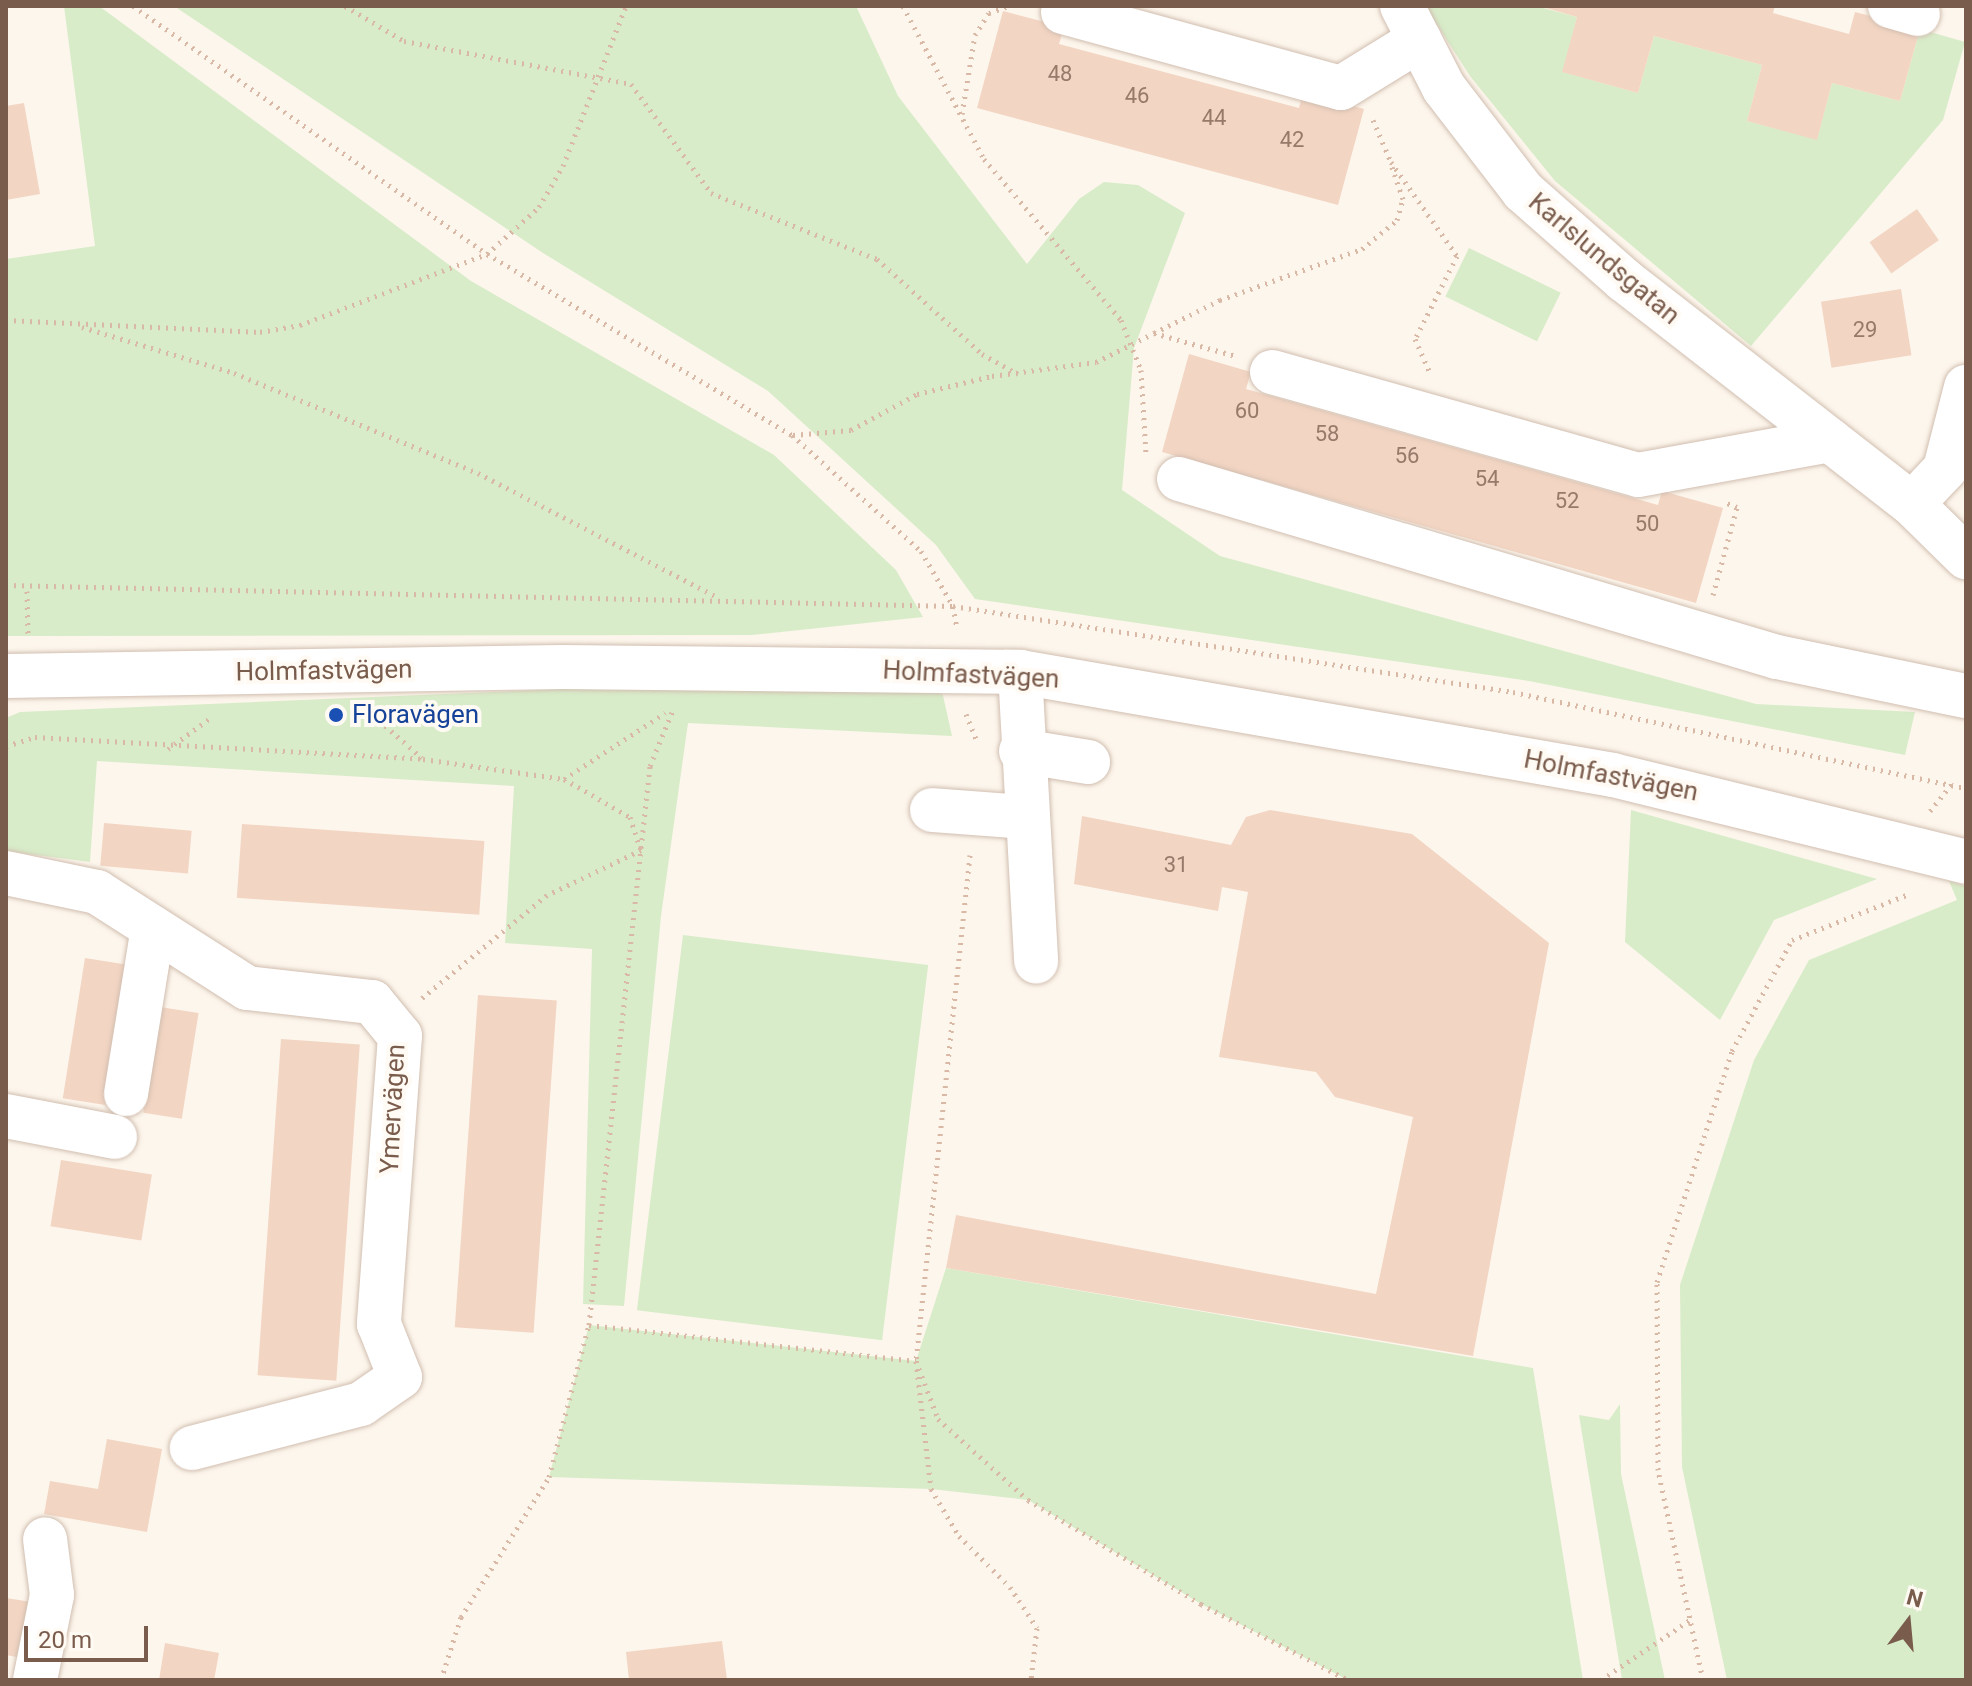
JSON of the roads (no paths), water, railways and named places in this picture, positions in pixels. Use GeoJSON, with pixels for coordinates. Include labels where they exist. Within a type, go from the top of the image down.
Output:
{"type":"FeatureCollection","features":[{"type":"Feature","properties":{"kind":"street","name":"Karlslundsgatan"},"geometry":{"type":"LineString","coordinates":[[1063,12],[1341,88],[1356,80],[1411,23],[1444,88],[1523,191],[1624,280],[1912,504],[1966,557]]}},
{"type":"Feature","properties":{"kind":"street"},"geometry":{"type":"LineString","coordinates":[[1272,372],[1638,475],[1830,440]]}},
{"type":"Feature","properties":{"kind":"street"},"geometry":{"type":"LineString","coordinates":[[1912,504],[1945,469],[1959,435],[1966,387]]}},
{"type":"Feature","properties":{"kind":"street"},"geometry":{"type":"LineString","coordinates":[[1179,479],[1702,635],[1966,696]]}},
{"type":"Feature","properties":{"kind":"street","name":"Holmfastvägen"},"geometry":{"type":"LineString","coordinates":[[6,676],[964,669],[1020,672],[1613,775],[1906,844],[1966,862]]}},
{"type":"Feature","properties":{"kind":"street"},"geometry":{"type":"LineString","coordinates":[[1020,672],[1021,751],[1036,962]]}},
{"type":"Feature","properties":{"kind":"street"},"geometry":{"type":"LineString","coordinates":[[1021,751],[1088,762]]}},
{"type":"Feature","properties":{"kind":"street"},"geometry":{"type":"LineString","coordinates":[[932,810],[1025,817]]}},
{"type":"Feature","properties":{"kind":"street","name":"Ymervägen"},"geometry":{"type":"LineString","coordinates":[[6,873],[97,892],[247,988],[372,1002],[400,1036],[379,1324],[400,1377],[361,1404],[192,1448]]}},
{"type":"Feature","properties":{"kind":"street"},"geometry":{"type":"LineString","coordinates":[[126,1094],[153,928]]}},
{"type":"Feature","properties":{"kind":"street"},"geometry":{"type":"LineString","coordinates":[[6,1116],[115,1137]]}},
{"type":"Feature","properties":{"kind":"street"},"geometry":{"type":"LineString","coordinates":[[35,1680],[52,1595],[45,1539]]}},
{"type":"Feature","properties":{"kind":"place","name":"Floravägen"},"geometry":{"type":"Point","coordinates":[336,715]}}]}
